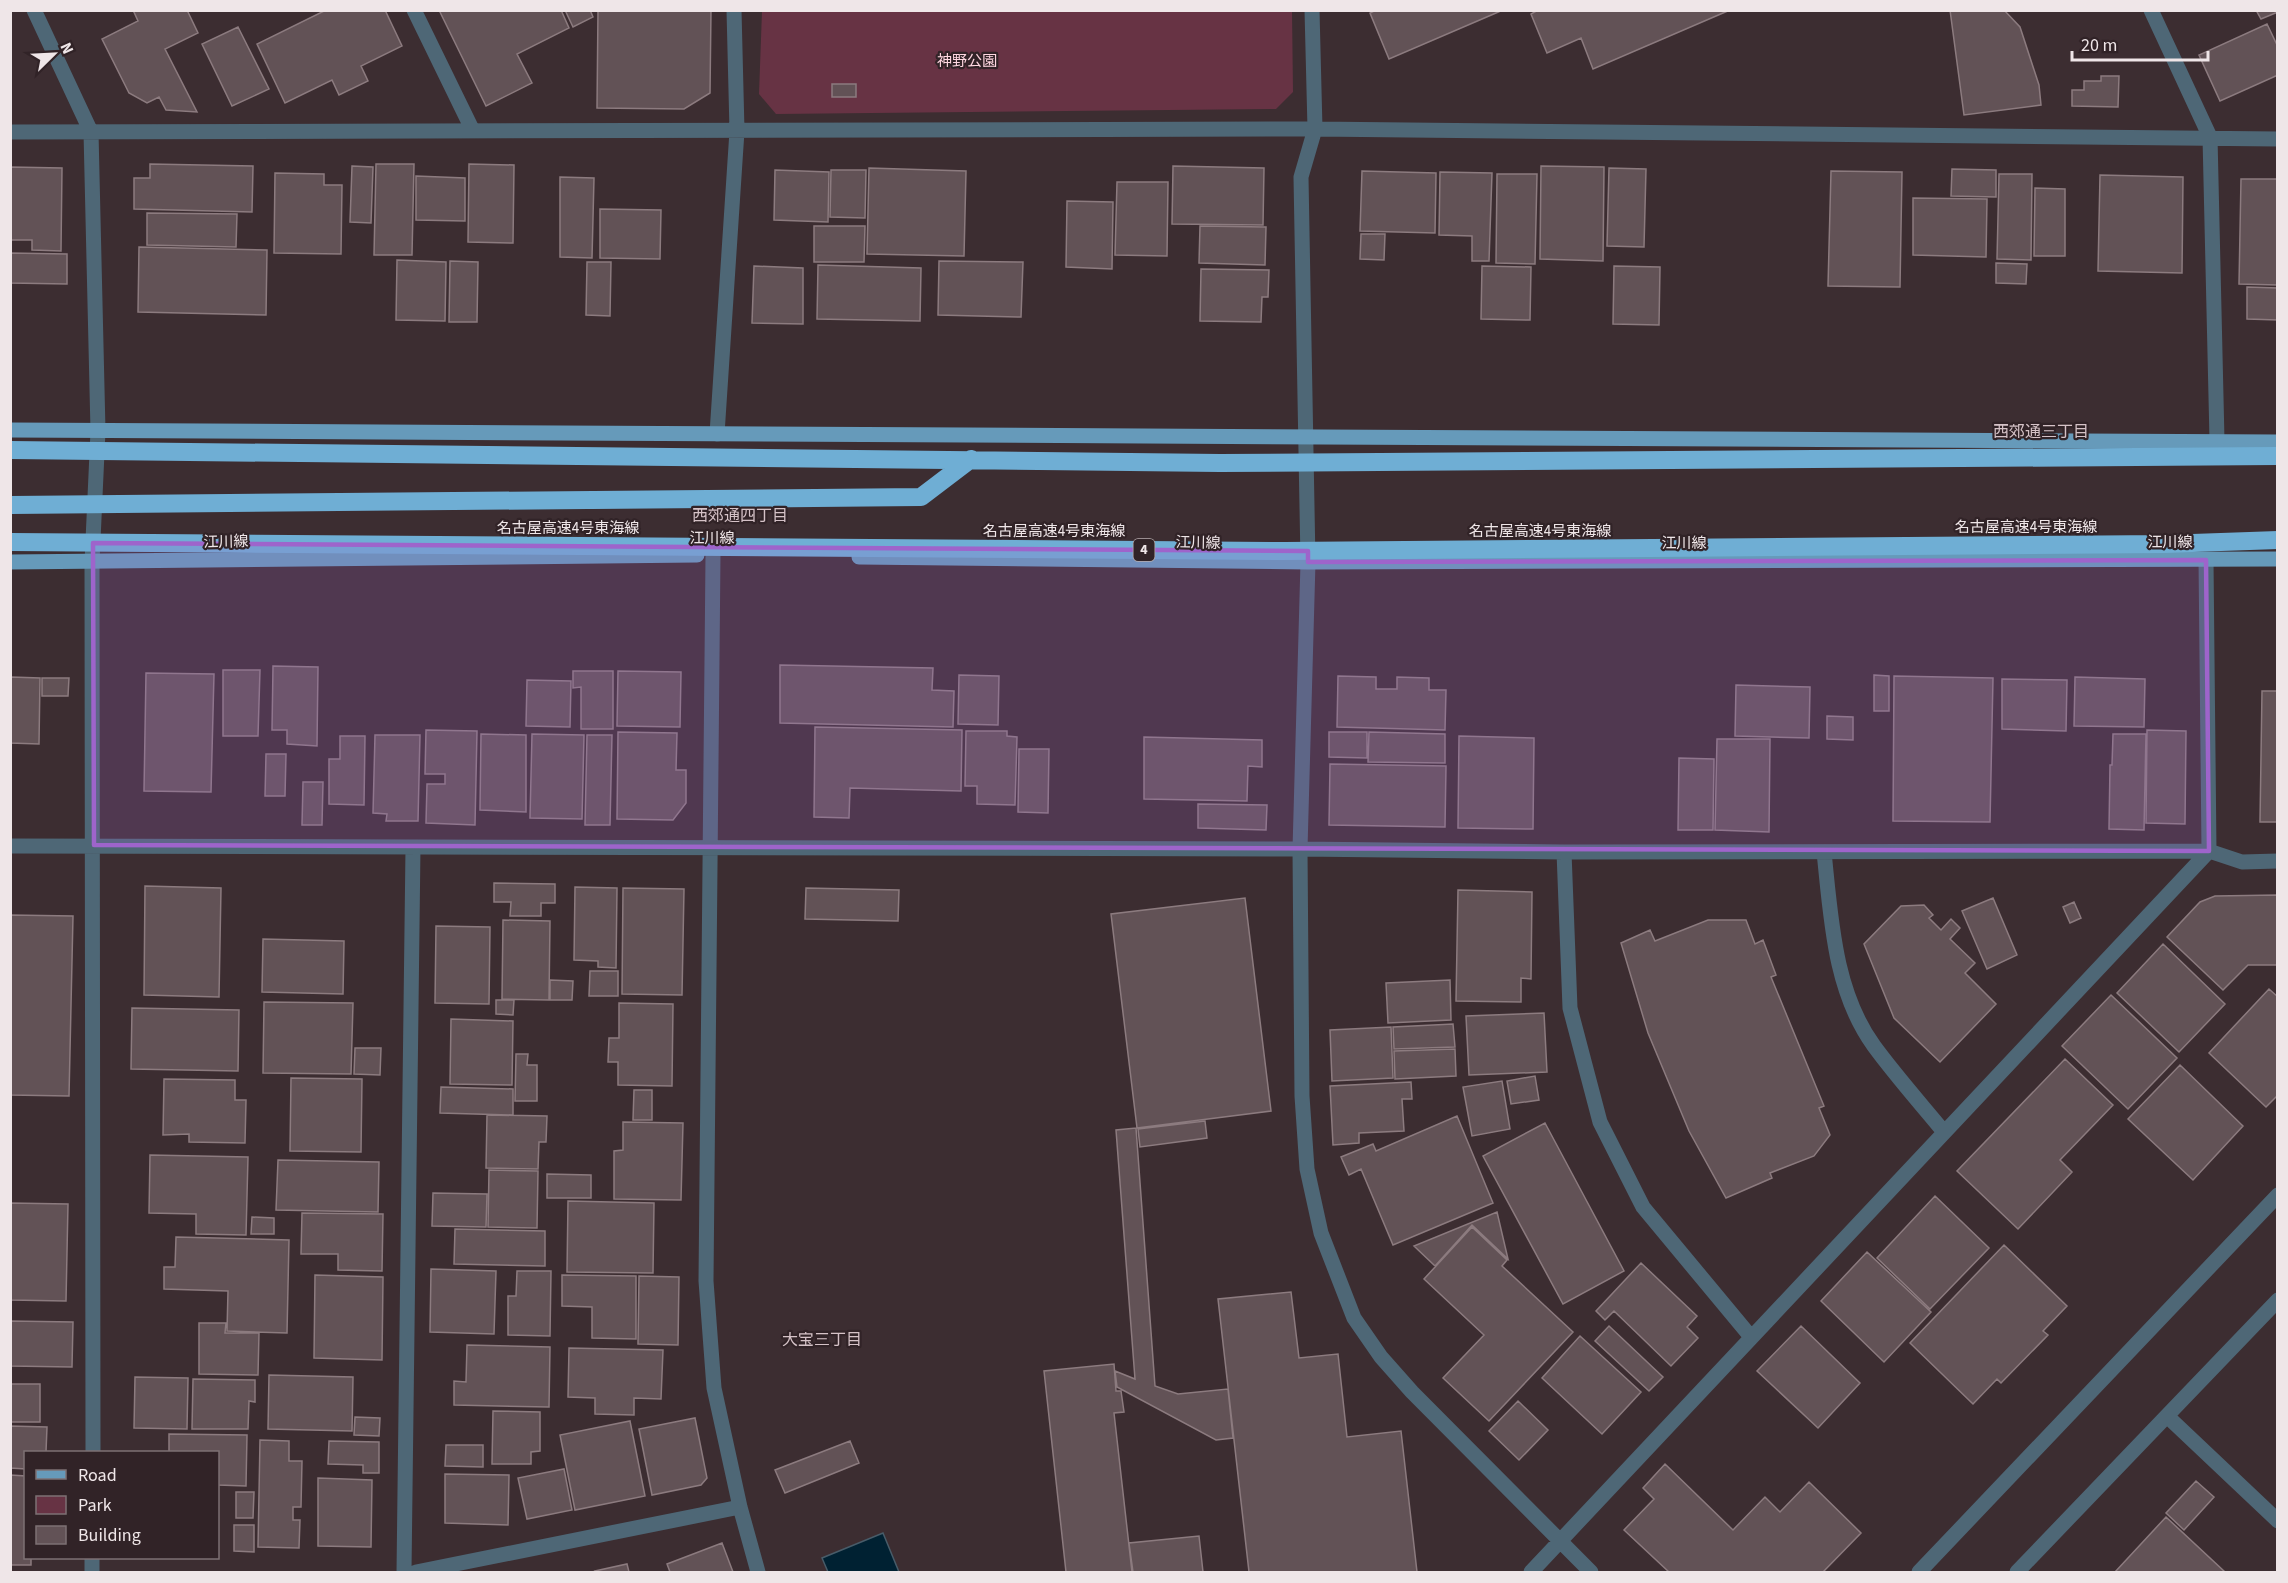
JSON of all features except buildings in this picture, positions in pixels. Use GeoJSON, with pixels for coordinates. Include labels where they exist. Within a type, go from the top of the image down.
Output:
{"type":"FeatureCollection","features":[{"type":"Feature","properties":{"kind":"highway"},"geometry":{"type":"LineString","coordinates":[[10,450],[1220,463],[2277,456]]}},
{"type":"Feature","properties":{"kind":"highway"},"geometry":{"type":"LineString","coordinates":[[10,506],[921,497],[971,459]]}},
{"type":"Feature","properties":{"kind":"highway","name":"名古屋高速4号東海線"},"geometry":{"type":"LineString","coordinates":[[10,542],[1284,551],[2164,544],[2277,540]]}},
{"type":"Feature","properties":{"kind":"main road"},"geometry":{"type":"LineString","coordinates":[[10,430],[2277,442]]}},
{"type":"Feature","properties":{"kind":"main road","name":"江川線"},"geometry":{"type":"LineString","coordinates":[[10,562],[713,555],[1308,562],[2277,559]]}},
{"type":"Feature","properties":{"kind":"street"},"geometry":{"type":"LineString","coordinates":[[34,10],[91,132],[98,431],[92,562],[93,1451]]}},
{"type":"Feature","properties":{"kind":"street"},"geometry":{"type":"LineString","coordinates":[[414,10],[473,131]]}},
{"type":"Feature","properties":{"kind":"street"},"geometry":{"type":"LineString","coordinates":[[717,434],[737,131],[735,10]]}},
{"type":"Feature","properties":{"kind":"street"},"geometry":{"type":"LineString","coordinates":[[1312,10],[1316,129],[1301,177],[1308,562],[1300,849],[1302,1096],[1306,1159],[1322,1233],[1336,1276],[1354,1318],[1381,1357],[1591,1572]]}},
{"type":"Feature","properties":{"kind":"street"},"geometry":{"type":"LineString","coordinates":[[2151,10],[2210,137],[2217,440]]}},
{"type":"Feature","properties":{"kind":"street"},"geometry":{"type":"LineString","coordinates":[[10,132],[1316,129],[2210,137],[2277,140]]}},
{"type":"Feature","properties":{"kind":"street"},"geometry":{"type":"LineString","coordinates":[[713,555],[712,849],[706,1281],[714,1388],[740,1507],[758,1572]]}},
{"type":"Feature","properties":{"kind":"street"},"geometry":{"type":"LineString","coordinates":[[1531,1572],[2209,851],[2206,560]]}},
{"type":"Feature","properties":{"kind":"street"},"geometry":{"type":"LineString","coordinates":[[10,846],[1300,849],[1564,852],[2209,851],[2242,862],[2277,861]]}},
{"type":"Feature","properties":{"kind":"street"},"geometry":{"type":"LineString","coordinates":[[404,1572],[413,847]]}},
{"type":"Feature","properties":{"kind":"street"},"geometry":{"type":"LineString","coordinates":[[1564,852],[1570,1008],[1600,1122],[1643,1207],[1751,1337]]}},
{"type":"Feature","properties":{"kind":"street"},"geometry":{"type":"LineString","coordinates":[[1824,852],[1833,936],[1842,974],[1854,1009],[1873,1045],[1944,1132]]}},
{"type":"Feature","properties":{"kind":"street"},"geometry":{"type":"LineString","coordinates":[[1918,1572],[2277,1195]]}},
{"type":"Feature","properties":{"kind":"street"},"geometry":{"type":"LineString","coordinates":[[2017,1572],[2277,1300]]}},
{"type":"Feature","properties":{"kind":"street"},"geometry":{"type":"LineString","coordinates":[[2167,1416],[2277,1521]]}},
{"type":"Feature","properties":{"kind":"street"},"geometry":{"type":"LineString","coordinates":[[416,1572],[740,1507]]}},
{"type":"Feature","properties":{"kind":"highlighted area"},"geometry":{"type":"Polygon","coordinates":[[[93,543],[1308,551],[1308,562],[2206,560],[2209,851],[94,845],[93,543]]]}},
{"type":"Feature","properties":{"kind":"green space","name":"神野公園"},"geometry":{"type":"Polygon","coordinates":[[[762,11],[1292,11],[1293,92],[1276,109],[776,114],[759,94],[762,11]]]}},
{"type":"Feature","properties":{"kind":"water"},"geometry":{"type":"Polygon","coordinates":[[[883,1533],[899,1572],[828,1572],[822,1558],[883,1533]]]}},
{"type":"Feature","properties":{"kind":"district","name":"西郊通三丁目"},"geometry":{"type":"Point","coordinates":[2041,432]}},
{"type":"Feature","properties":{"kind":"district","name":"西郊通四丁目"},"geometry":{"type":"Point","coordinates":[740,516]}},
{"type":"Feature","properties":{"kind":"district","name":"大宝三丁目"},"geometry":{"type":"Point","coordinates":[822,1340]}}]}
